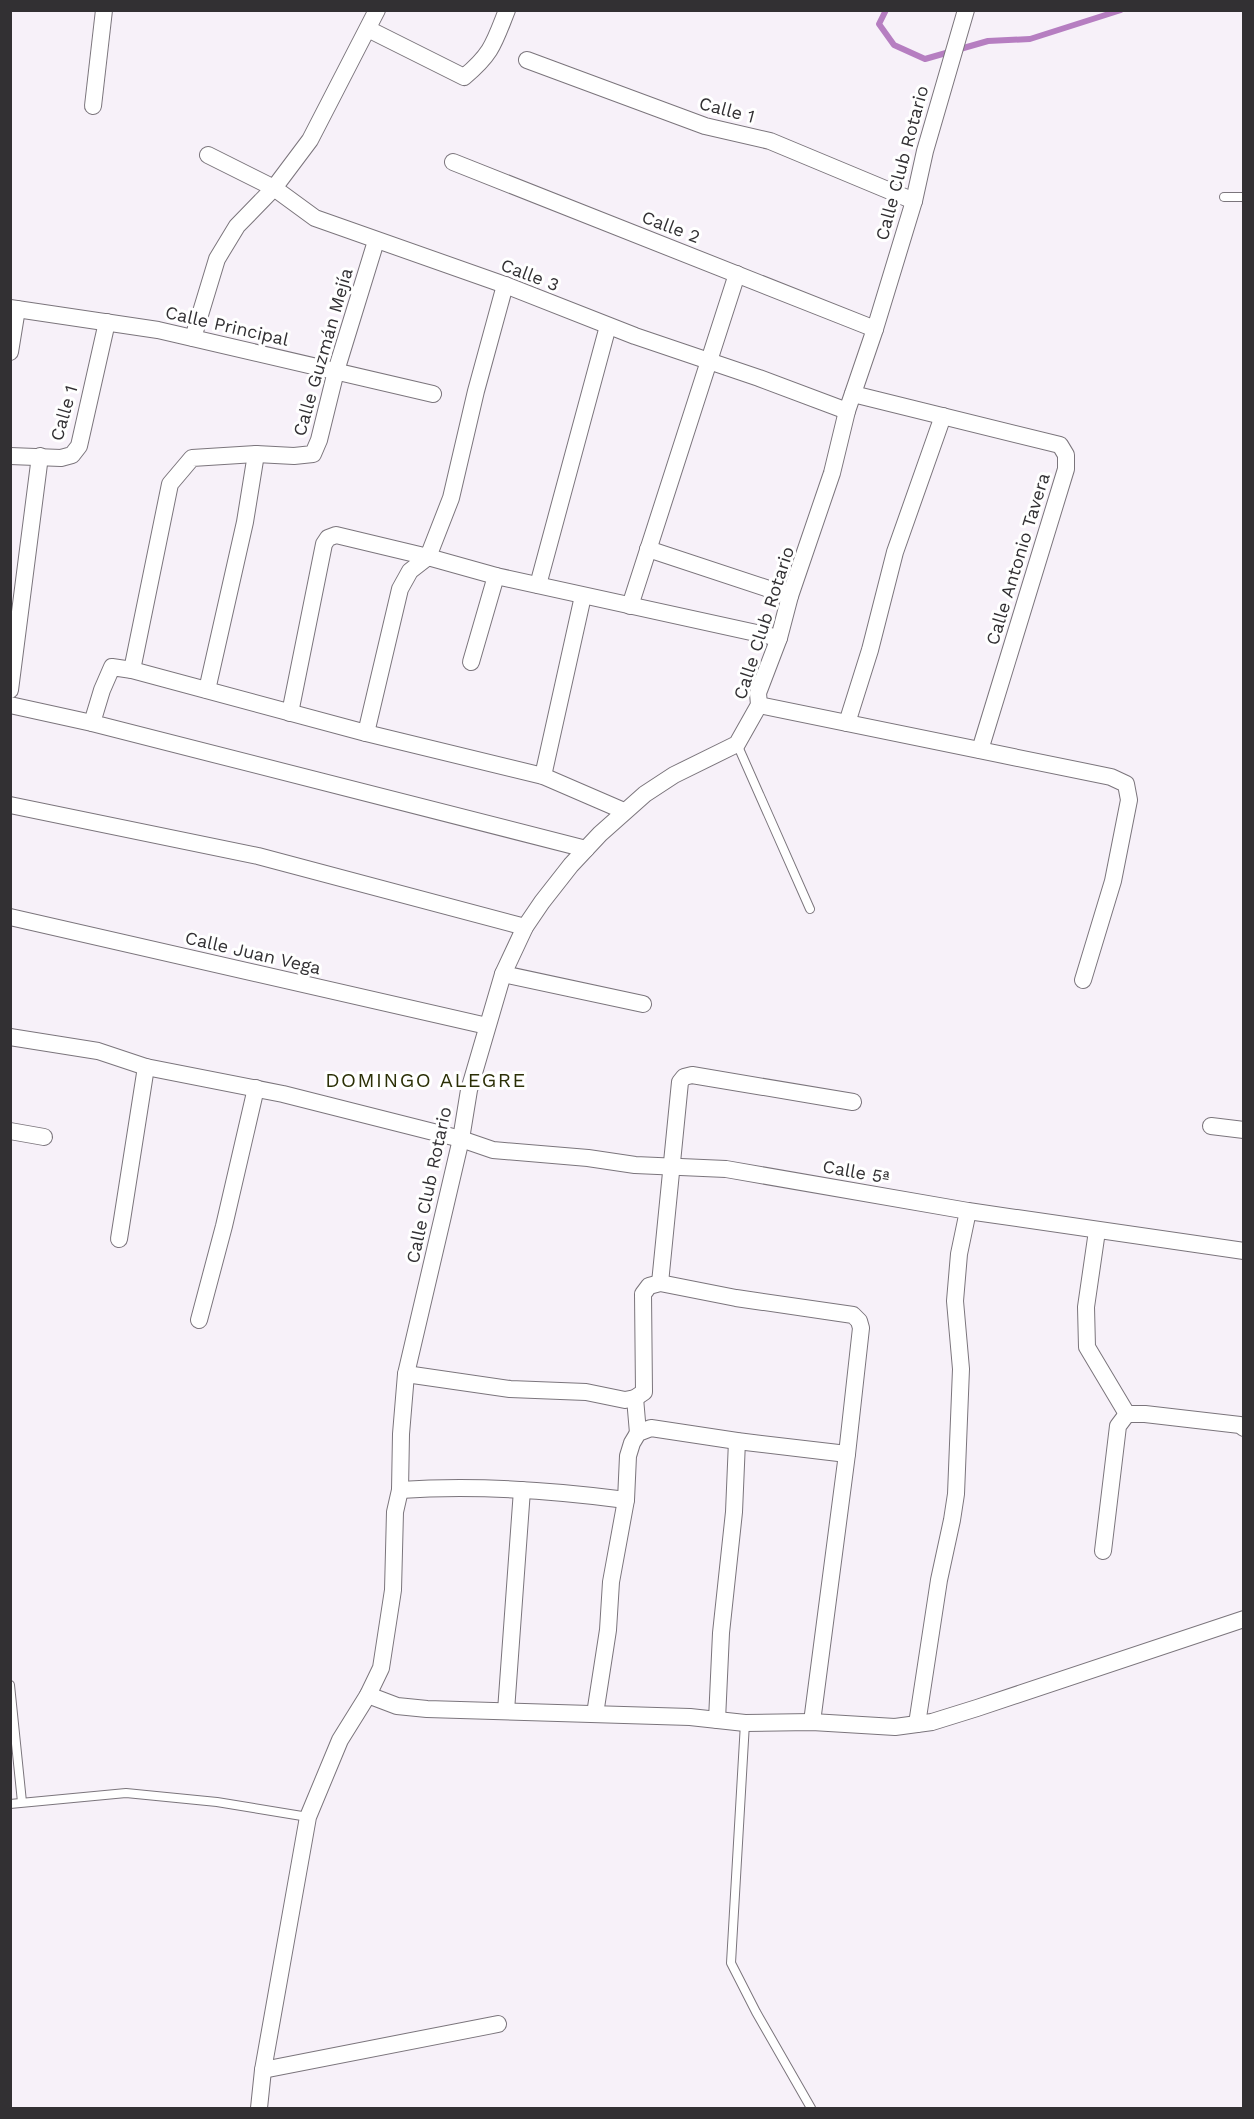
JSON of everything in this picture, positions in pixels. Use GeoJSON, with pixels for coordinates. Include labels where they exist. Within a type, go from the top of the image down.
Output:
{"type":"FeatureCollection","features":[{"type":"Feature","properties":{"kind":"street"},"geometry":{"type":"LineString","coordinates":[[93,106],[104,10]]}},
{"type":"Feature","properties":{"kind":"street"},"geometry":{"type":"LineString","coordinates":[[193,338],[218,259],[237,226],[274,188],[310,140],[377,10]]}},
{"type":"Feature","properties":{"kind":"street"},"geometry":{"type":"LineString","coordinates":[[368,28],[464,77],[479,65],[495,45],[507,10]]}},
{"type":"Feature","properties":{"kind":"street","name":"Calle Club Rotario"},"geometry":{"type":"LineString","coordinates":[[259,2109],[263,2070],[308,1817],[340,1740],[368,1695],[381,1668],[393,1590],[395,1512],[400,1490],[401,1434],[406,1374],[461,1139],[469,1090],[503,974],[525,927],[542,902],[586,849],[624,811],[645,794],[674,775],[737,744],[759,705],[758,693],[779,638],[790,596],[832,473],[847,411],[914,201],[925,151],[966,10]]}},
{"type":"Feature","properties":{"kind":"street","name":"Calle 1"},"geometry":{"type":"LineString","coordinates":[[527,60],[705,126],[770,141],[914,201]]}},
{"type":"Feature","properties":{"kind":"street","name":"Calle 3"},"geometry":{"type":"LineString","coordinates":[[208,155],[274,188],[315,218],[505,285],[608,326],[847,411]]}},
{"type":"Feature","properties":{"kind":"street","name":"Calle 2"},"geometry":{"type":"LineString","coordinates":[[453,162],[875,329]]}},
{"type":"Feature","properties":{"kind":"street","name":"Calle Guzmán Mejía"},"geometry":{"type":"LineString","coordinates":[[256,454],[294,456],[313,454],[319,440],[336,371],[375,241]]}},
{"type":"Feature","properties":{"kind":"street"},"geometry":{"type":"LineString","coordinates":[[630,606],[737,274]]}},
{"type":"Feature","properties":{"kind":"street"},"geometry":{"type":"LineString","coordinates":[[366,733],[400,589],[410,571],[428,557],[451,498],[476,391],[505,285]]}},
{"type":"Feature","properties":{"kind":"street"},"geometry":{"type":"LineString","coordinates":[[10,352],[14,308]]}},
{"type":"Feature","properties":{"kind":"street","name":"Calle Principal"},"geometry":{"type":"LineString","coordinates":[[14,308],[193,338],[433,394]]}},
{"type":"Feature","properties":{"kind":"street","name":"Calle 1"},"geometry":{"type":"LineString","coordinates":[[10,456],[61,458],[72,455],[79,446],[107,322]]}},
{"type":"Feature","properties":{"kind":"street"},"geometry":{"type":"LineString","coordinates":[[538,585],[608,326]]}},
{"type":"Feature","properties":{"kind":"street","name":"Calle Antonio Tavera"},"geometry":{"type":"LineString","coordinates":[[853,394],[1060,445],[1066,456],[1066,469],[980,750]]}},
{"type":"Feature","properties":{"kind":"street"},"geometry":{"type":"LineString","coordinates":[[847,723],[870,650],[895,552],[943,416]]}},
{"type":"Feature","properties":{"kind":"street"},"geometry":{"type":"LineString","coordinates":[[132,670],[170,484],[192,458],[256,454],[245,522],[207,690]]}},
{"type":"Feature","properties":{"kind":"street"},"geometry":{"type":"LineString","coordinates":[[10,690],[18,573],[40,456]]}},
{"type":"Feature","properties":{"kind":"street"},"geometry":{"type":"LineString","coordinates":[[290,713],[324,544],[328,538],[336,535],[496,576],[779,638]]}},
{"type":"Feature","properties":{"kind":"street"},"geometry":{"type":"LineString","coordinates":[[648,549],[790,596]]}},
{"type":"Feature","properties":{"kind":"street"},"geometry":{"type":"LineString","coordinates":[[471,662],[496,576]]}},
{"type":"Feature","properties":{"kind":"street"},"geometry":{"type":"LineString","coordinates":[[543,776],[583,596]]}},
{"type":"Feature","properties":{"kind":"street"},"geometry":{"type":"LineString","coordinates":[[92,723],[112,667],[132,670],[366,733],[543,776],[624,811]]}},
{"type":"Feature","properties":{"kind":"street"},"geometry":{"type":"LineString","coordinates":[[10,705],[92,723],[586,849]]}},
{"type":"Feature","properties":{"kind":"street"},"geometry":{"type":"LineString","coordinates":[[759,705],[1111,777],[1126,784],[1129,800],[1113,881],[1083,980]]}},
{"type":"Feature","properties":{"kind":"street"},"geometry":{"type":"LineString","coordinates":[[10,805],[258,856],[525,927]]}},
{"type":"Feature","properties":{"kind":"street","name":"Calle Juan Vega"},"geometry":{"type":"LineString","coordinates":[[10,917],[487,1026]]}},
{"type":"Feature","properties":{"kind":"street"},"geometry":{"type":"LineString","coordinates":[[503,974],[643,1004]]}},
{"type":"Feature","properties":{"kind":"street","name":"Calle 5ª"},"geometry":{"type":"LineString","coordinates":[[10,1037],[98,1052],[146,1067],[256,1088],[461,1139],[493,1150],[588,1158],[635,1165],[726,1169],[968,1211],[1244,1251]]}},
{"type":"Feature","properties":{"kind":"street"},"geometry":{"type":"LineString","coordinates":[[119,1239],[146,1067]]}},
{"type":"Feature","properties":{"kind":"street"},"geometry":{"type":"LineString","coordinates":[[660,1282],[680,1082],[684,1077],[692,1075],[853,1102]]}},
{"type":"Feature","properties":{"kind":"street"},"geometry":{"type":"LineString","coordinates":[[198,1320],[224,1226],[256,1088]]}},
{"type":"Feature","properties":{"kind":"street"},"geometry":{"type":"LineString","coordinates":[[1211,1126],[1244,1130]]}},
{"type":"Feature","properties":{"kind":"street"},"geometry":{"type":"LineString","coordinates":[[10,1131],[44,1137]]}},
{"type":"Feature","properties":{"kind":"street"},"geometry":{"type":"LineString","coordinates":[[917,1724],[939,1580],[956,1494],[961,1370],[955,1301],[959,1254],[968,1211]]}},
{"type":"Feature","properties":{"kind":"street"},"geometry":{"type":"LineString","coordinates":[[1097,1231],[1086,1307],[1087,1347],[1127,1414]]}},
{"type":"Feature","properties":{"kind":"street"},"geometry":{"type":"LineString","coordinates":[[406,1374],[510,1389],[586,1392],[625,1400],[635,1398],[644,1392],[644,1294],[649,1286],[660,1282],[736,1298],[853,1315],[859,1321],[861,1328],[812,1722]]}},
{"type":"Feature","properties":{"kind":"street"},"geometry":{"type":"LineString","coordinates":[[595,1714],[608,1630],[611,1582],[626,1500],[628,1456],[638,1433],[635,1398]]}},
{"type":"Feature","properties":{"kind":"street"},"geometry":{"type":"LineString","coordinates":[[1127,1414],[1157,1415],[1240,1425],[1244,1428]]}},
{"type":"Feature","properties":{"kind":"street"},"geometry":{"type":"LineString","coordinates":[[1103,1551],[1118,1426],[1127,1414]]}},
{"type":"Feature","properties":{"kind":"street"},"geometry":{"type":"LineString","coordinates":[[638,1433],[651,1428],[847,1455]]}},
{"type":"Feature","properties":{"kind":"street"},"geometry":{"type":"LineString","coordinates":[[717,1720],[721,1633],[734,1512],[737,1441]]}},
{"type":"Feature","properties":{"kind":"street"},"geometry":{"type":"LineString","coordinates":[[400,1490],[446,1487],[522,1490],[567,1492],[626,1500]]}},
{"type":"Feature","properties":{"kind":"street"},"geometry":{"type":"LineString","coordinates":[[506,1711],[522,1490]]}},
{"type":"Feature","properties":{"kind":"street"},"geometry":{"type":"LineString","coordinates":[[368,1695],[397,1706],[407,1707],[690,1717],[745,1723],[812,1722],[895,1727],[932,1722],[1244,1619]]}},
{"type":"Feature","properties":{"kind":"street"},"geometry":{"type":"LineString","coordinates":[[263,2070],[498,2024]]}},
{"type":"Feature","properties":{"kind":"lane"},"geometry":{"type":"LineString","coordinates":[[1224,197],[1244,197]]}},
{"type":"Feature","properties":{"kind":"lane"},"geometry":{"type":"LineString","coordinates":[[737,744],[810,909]]}},
{"type":"Feature","properties":{"kind":"lane"},"geometry":{"type":"LineString","coordinates":[[10,1685],[22,1802]]}},
{"type":"Feature","properties":{"kind":"lane"},"geometry":{"type":"LineString","coordinates":[[745,1723],[730,1963],[811,2109]]}},
{"type":"Feature","properties":{"kind":"lane"},"geometry":{"type":"LineString","coordinates":[[10,1804],[126,1793],[217,1802],[308,1817]]}},
{"type":"Feature","properties":{"kind":"waterway"},"geometry":{"type":"LineString","coordinates":[[886,10],[879,24],[894,45],[925,59],[988,41],[1030,39],[1121,10]]}},
{"type":"Feature","properties":{"kind":"district","name":"DOMINGO ALEGRE"},"geometry":{"type":"Point","coordinates":[426,1080]}}]}
